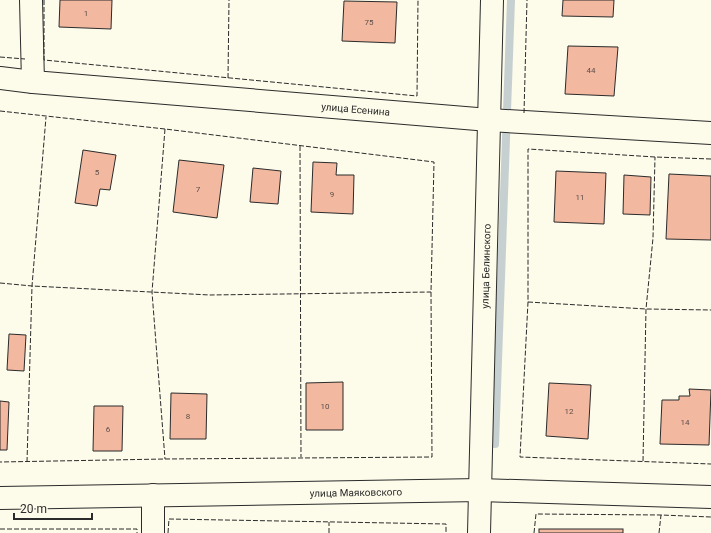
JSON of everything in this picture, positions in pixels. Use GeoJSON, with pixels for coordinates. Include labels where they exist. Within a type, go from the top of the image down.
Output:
{"type":"FeatureCollection","features":[{"type":"Feature","properties":{"kind":"street"},"geometry":{"type":"LineString","coordinates":[[31,0],[33,82]]}},
{"type":"Feature","properties":{"kind":"street","name":"улица Белинского"},"geometry":{"type":"LineString","coordinates":[[479,533],[492,0]]}},
{"type":"Feature","properties":{"kind":"street","name":"улица Есенина"},"geometry":{"type":"LineString","coordinates":[[0,78],[488,120],[711,133]]}},
{"type":"Feature","properties":{"kind":"street","name":"улица Маяковского"},"geometry":{"type":"LineString","coordinates":[[0,498],[480,490],[711,497]]}},
{"type":"Feature","properties":{"kind":"street"},"geometry":{"type":"LineString","coordinates":[[152,533],[153,495]]}},
{"type":"Feature","properties":{"kind":"building"},"geometry":{"type":"Polygon","coordinates":[[[60,0],[112,0],[111,29],[59,27],[60,0]]]}},
{"type":"Feature","properties":{"kind":"building"},"geometry":{"type":"Polygon","coordinates":[[[563,0],[614,0],[613,17],[562,16],[563,0]]]}},
{"type":"Feature","properties":{"kind":"building"},"geometry":{"type":"Polygon","coordinates":[[[344,1],[397,2],[395,43],[342,41],[344,1]]]}},
{"type":"Feature","properties":{"kind":"building"},"geometry":{"type":"Polygon","coordinates":[[[568,46],[618,47],[614,96],[565,94],[568,46]]]}},
{"type":"Feature","properties":{"kind":"building"},"geometry":{"type":"Polygon","coordinates":[[[83,150],[116,155],[110,190],[100,189],[97,206],[75,203],[83,150]]]}},
{"type":"Feature","properties":{"kind":"building"},"geometry":{"type":"Polygon","coordinates":[[[179,160],[224,165],[217,218],[173,212],[179,160]]]}},
{"type":"Feature","properties":{"kind":"building"},"geometry":{"type":"Polygon","coordinates":[[[313,162],[337,163],[336,175],[354,175],[353,214],[311,212],[313,162]]]}},
{"type":"Feature","properties":{"kind":"building"},"geometry":{"type":"Polygon","coordinates":[[[253,168],[281,171],[278,204],[250,202],[253,168]]]}},
{"type":"Feature","properties":{"kind":"building"},"geometry":{"type":"Polygon","coordinates":[[[556,171],[606,173],[604,224],[554,222],[556,171]]]}},
{"type":"Feature","properties":{"kind":"building"},"geometry":{"type":"Polygon","coordinates":[[[669,174],[711,176],[711,240],[666,239],[669,174]]]}},
{"type":"Feature","properties":{"kind":"building"},"geometry":{"type":"Polygon","coordinates":[[[624,175],[651,177],[650,215],[623,214],[624,175]]]}},
{"type":"Feature","properties":{"kind":"building"},"geometry":{"type":"Polygon","coordinates":[[[9,334],[26,335],[24,371],[7,370],[9,334]]]}},
{"type":"Feature","properties":{"kind":"building"},"geometry":{"type":"Polygon","coordinates":[[[343,382],[343,430],[306,430],[306,383],[343,382]]]}},
{"type":"Feature","properties":{"kind":"building"},"geometry":{"type":"Polygon","coordinates":[[[549,383],[591,385],[588,439],[546,436],[549,383]]]}},
{"type":"Feature","properties":{"kind":"building"},"geometry":{"type":"Polygon","coordinates":[[[689,389],[711,390],[709,445],[660,444],[662,400],[679,400],[679,396],[690,396],[689,389]]]}},
{"type":"Feature","properties":{"kind":"building"},"geometry":{"type":"Polygon","coordinates":[[[171,393],[207,394],[206,439],[170,439],[171,393]]]}},
{"type":"Feature","properties":{"kind":"building"},"geometry":{"type":"Polygon","coordinates":[[[0,401],[9,402],[7,450],[0,450],[0,401]]]}},
{"type":"Feature","properties":{"kind":"building"},"geometry":{"type":"Polygon","coordinates":[[[94,406],[123,406],[122,451],[93,451],[94,406]]]}},
{"type":"Feature","properties":{"kind":"building"},"geometry":{"type":"Polygon","coordinates":[[[539,529],[623,529],[623,533],[539,533],[539,529]]]}},
{"type":"Feature","properties":{"kind":"waterway"},"geometry":{"type":"LineString","coordinates":[[495,444],[511,0]]}},
{"type":"Feature","properties":{"kind":"fence"},"geometry":{"type":"LineString","coordinates":[[44,0],[44,60],[417,96],[418,0]]}},
{"type":"Feature","properties":{"kind":"fence"},"geometry":{"type":"LineString","coordinates":[[228,78],[229,0]]}},
{"type":"Feature","properties":{"kind":"fence"},"geometry":{"type":"LineString","coordinates":[[524,113],[527,0]]}},
{"type":"Feature","properties":{"kind":"fence"},"geometry":{"type":"LineString","coordinates":[[0,57],[25,59]]}},
{"type":"Feature","properties":{"kind":"fence"},"geometry":{"type":"LineString","coordinates":[[0,111],[165,129],[434,162],[431,292],[432,457],[0,462]]}},
{"type":"Feature","properties":{"kind":"fence"},"geometry":{"type":"LineString","coordinates":[[27,462],[32,286],[46,117]]}},
{"type":"Feature","properties":{"kind":"fence"},"geometry":{"type":"LineString","coordinates":[[165,129],[152,292],[165,459]]}},
{"type":"Feature","properties":{"kind":"fence"},"geometry":{"type":"LineString","coordinates":[[300,146],[301,457]]}},
{"type":"Feature","properties":{"kind":"fence"},"geometry":{"type":"LineString","coordinates":[[711,159],[528,149],[528,302],[520,457],[711,464]]}},
{"type":"Feature","properties":{"kind":"fence"},"geometry":{"type":"LineString","coordinates":[[643,461],[646,309],[653,238],[655,157]]}},
{"type":"Feature","properties":{"kind":"fence"},"geometry":{"type":"LineString","coordinates":[[0,283],[210,295],[431,292]]}},
{"type":"Feature","properties":{"kind":"fence"},"geometry":{"type":"LineString","coordinates":[[528,302],[646,309],[711,310]]}},
{"type":"Feature","properties":{"kind":"fence"},"geometry":{"type":"LineString","coordinates":[[534,533],[536,514],[711,517]]}},
{"type":"Feature","properties":{"kind":"fence"},"geometry":{"type":"LineString","coordinates":[[659,533],[661,515]]}},
{"type":"Feature","properties":{"kind":"fence"},"geometry":{"type":"LineString","coordinates":[[168,533],[169,519],[446,524],[446,533]]}},
{"type":"Feature","properties":{"kind":"fence"},"geometry":{"type":"LineString","coordinates":[[329,522],[329,533]]}},
{"type":"Feature","properties":{"kind":"fence"},"geometry":{"type":"LineString","coordinates":[[0,529],[137,529],[137,533]]}}]}
